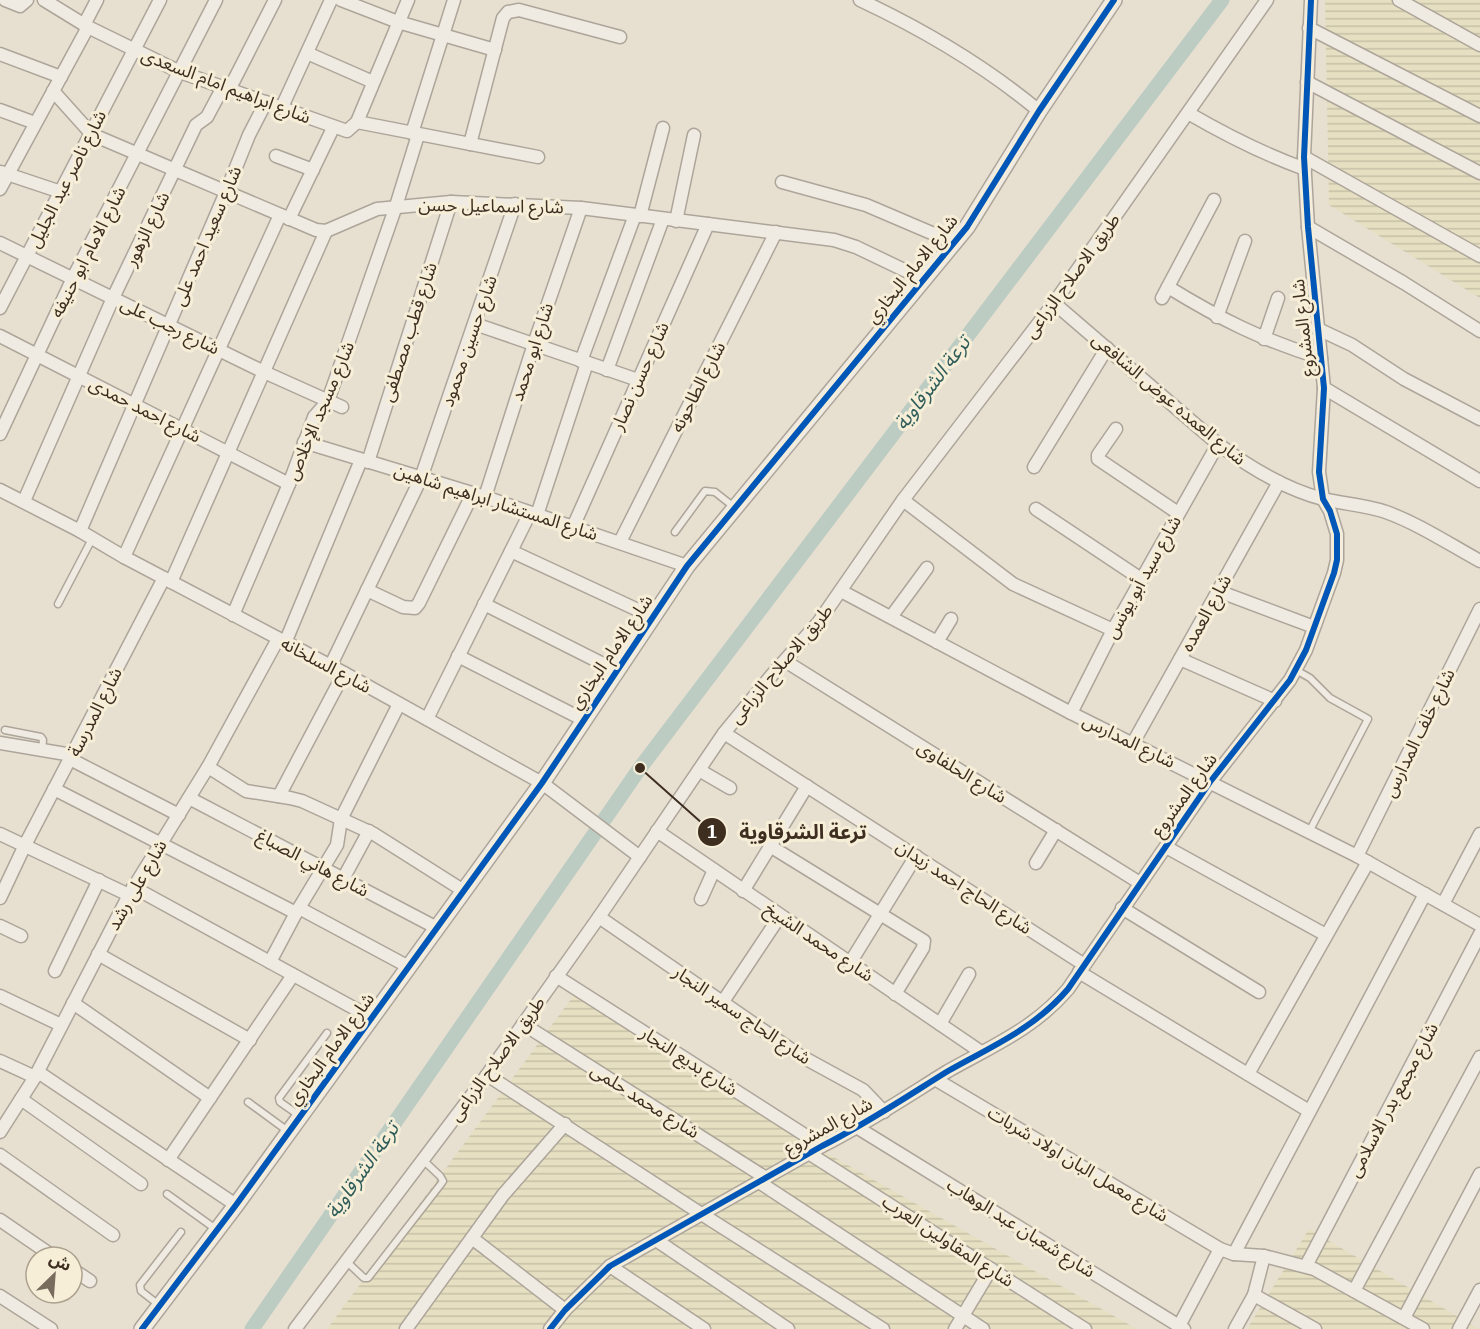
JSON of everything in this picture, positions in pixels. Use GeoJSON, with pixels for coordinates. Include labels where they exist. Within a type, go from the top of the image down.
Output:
{"type":"FeatureCollection","features":[{"type":"Feature","properties":{"kind":"street"},"geometry":{"type":"LineString","coordinates":[[5,0],[20,6],[27,0]]}},
{"type":"Feature","properties":{"kind":"street","name":"شارع ابراهيم امام السعدى"},"geometry":{"type":"LineString","coordinates":[[44,0],[86,26],[180,72],[282,107],[333,128],[347,131],[357,122]]}},
{"type":"Feature","properties":{"kind":"street"},"geometry":{"type":"LineString","coordinates":[[0,189],[4,173],[36,123],[61,77],[97,0]]}},
{"type":"Feature","properties":{"kind":"street","name":"شارع ناصر عبد الجليل"},"geometry":{"type":"LineString","coordinates":[[0,308],[3,294],[27,256],[160,0]]}},
{"type":"Feature","properties":{"kind":"street","name":"شارع الامام ابو حنيفه"},"geometry":{"type":"LineString","coordinates":[[0,434],[73,278],[216,0]]}},
{"type":"Feature","properties":{"kind":"street","name":"شارع الزهور"},"geometry":{"type":"LineString","coordinates":[[24,501],[113,298],[196,124],[207,117],[226,89],[275,0]]}},
{"type":"Feature","properties":{"kind":"street"},"geometry":{"type":"LineString","coordinates":[[282,107],[331,0]]}},
{"type":"Feature","properties":{"kind":"street"},"geometry":{"type":"LineString","coordinates":[[341,0],[398,22],[495,50]]}},
{"type":"Feature","properties":{"kind":"street"},"geometry":{"type":"LineString","coordinates":[[408,0],[357,122],[538,157]]}},
{"type":"Feature","properties":{"kind":"street","name":"شارع مسجد الإخلاص"},"geometry":{"type":"LineString","coordinates":[[233,615],[289,484],[314,417],[328,401],[396,206],[454,0]]}},
{"type":"Feature","properties":{"kind":"street"},"geometry":{"type":"LineString","coordinates":[[860,0],[892,15],[965,58],[1001,81],[1039,111]]}},
{"type":"Feature","properties":{"kind":"street","name":"شارع الامام البخاري"},"geometry":{"type":"LineString","coordinates":[[142,1329],[236,1205],[542,783],[687,566],[967,227],[1039,111],[1114,0]]}},
{"type":"Feature","properties":{"kind":"street","name":"طريق الاصلاح الزراعى"},"geometry":{"type":"LineString","coordinates":[[295,1329],[488,1075],[724,733],[818,623],[903,500],[1054,303],[1267,0]]}},
{"type":"Feature","properties":{"kind":"street","name":"شارع المشروع"},"geometry":{"type":"LineString","coordinates":[[550,1329],[565,1310],[610,1266],[858,1128],[935,1079],[1039,1019],[1068,989],[1210,782],[1275,701],[1296,670],[1314,627],[1337,560],[1336,534],[1330,511],[1323,499],[1319,472],[1324,388],[1304,163],[1311,0]]}},
{"type":"Feature","properties":{"kind":"street"},"geometry":{"type":"LineString","coordinates":[[1399,0],[1480,45]]}},
{"type":"Feature","properties":{"kind":"street"},"geometry":{"type":"LineString","coordinates":[[470,144],[503,18],[508,12],[519,10],[620,37]]}},
{"type":"Feature","properties":{"kind":"street"},"geometry":{"type":"LineString","coordinates":[[1309,28],[1480,116]]}},
{"type":"Feature","properties":{"kind":"street"},"geometry":{"type":"LineString","coordinates":[[307,53],[373,82]]}},
{"type":"Feature","properties":{"kind":"street"},"geometry":{"type":"LineString","coordinates":[[0,54],[61,77]]}},
{"type":"Feature","properties":{"kind":"street"},"geometry":{"type":"LineString","coordinates":[[1307,82],[1480,173]]}},
{"type":"Feature","properties":{"kind":"street"},"geometry":{"type":"LineString","coordinates":[[53,91],[91,133],[284,217],[316,230],[326,231]]}},
{"type":"Feature","properties":{"kind":"street","name":"شارع سعيد احمد على"},"geometry":{"type":"LineString","coordinates":[[80,531],[249,135],[266,102]]}},
{"type":"Feature","properties":{"kind":"street"},"geometry":{"type":"LineString","coordinates":[[0,110],[36,123]]}},
{"type":"Feature","properties":{"kind":"street"},"geometry":{"type":"LineString","coordinates":[[1188,113],[1235,140],[1272,157],[1304,163],[1480,256]]}},
{"type":"Feature","properties":{"kind":"street"},"geometry":{"type":"LineString","coordinates":[[124,557],[181,429],[284,217],[313,170],[333,128]]}},
{"type":"Feature","properties":{"kind":"street"},"geometry":{"type":"LineString","coordinates":[[426,719],[511,550],[534,514],[584,362],[637,216],[663,128]]}},
{"type":"Feature","properties":{"kind":"street"},"geometry":{"type":"LineString","coordinates":[[676,221],[694,135]]}},
{"type":"Feature","properties":{"kind":"street"},"geometry":{"type":"LineString","coordinates":[[276,156],[313,170]]}},
{"type":"Feature","properties":{"kind":"street"},"geometry":{"type":"LineString","coordinates":[[4,173],[61,192]]}},
{"type":"Feature","properties":{"kind":"street"},"geometry":{"type":"LineString","coordinates":[[782,182],[866,205],[955,243]]}},
{"type":"Feature","properties":{"kind":"street"},"geometry":{"type":"LineString","coordinates":[[1214,200],[1165,293],[1264,339],[1321,358]]}},
{"type":"Feature","properties":{"kind":"street","name":"شارع اسماعيل حسن"},"geometry":{"type":"LineString","coordinates":[[326,231],[362,214],[396,206],[450,202],[581,208],[776,232],[845,243],[925,280]]}},
{"type":"Feature","properties":{"kind":"street","name":"شارع قطب مصطفى"},"geometry":{"type":"LineString","coordinates":[[282,641],[364,460],[450,202]]}},
{"type":"Feature","properties":{"kind":"street","name":"شارع حسين محمود"},"geometry":{"type":"LineString","coordinates":[[330,667],[421,478],[515,204]]}},
{"type":"Feature","properties":{"kind":"street","name":"شارع ابو محمد"},"geometry":{"type":"LineString","coordinates":[[367,590],[403,607],[415,608],[419,603],[479,495],[581,208]]}},
{"type":"Feature","properties":{"kind":"street"},"geometry":{"type":"LineString","coordinates":[[607,370],[663,219]]}},
{"type":"Feature","properties":{"kind":"street","name":"شارع حسن نصار"},"geometry":{"type":"LineString","coordinates":[[573,527],[708,224]]}},
{"type":"Feature","properties":{"kind":"street"},"geometry":{"type":"LineString","coordinates":[[1308,227],[1480,330]]}},
{"type":"Feature","properties":{"kind":"street","name":"شارع المدرسة"},"geometry":{"type":"LineString","coordinates":[[0,898],[54,789],[168,580],[228,453],[326,231]]}},
{"type":"Feature","properties":{"kind":"street","name":"شارع الطاحونه"},"geometry":{"type":"LineString","coordinates":[[620,542],[776,232]]}},
{"type":"Feature","properties":{"kind":"street"},"geometry":{"type":"LineString","coordinates":[[1217,317],[1245,241]]}},
{"type":"Feature","properties":{"kind":"street","name":"شارع رجب على"},"geometry":{"type":"LineString","coordinates":[[0,243],[264,372],[342,407]]}},
{"type":"Feature","properties":{"kind":"street"},"geometry":{"type":"LineString","coordinates":[[1264,339],[1278,298]]}},
{"type":"Feature","properties":{"kind":"street","name":"شارع العمده عوض الشافعى"},"geometry":{"type":"LineString","coordinates":[[1054,303],[1218,444],[1242,461],[1279,482],[1323,499],[1389,513],[1480,561]]}},
{"type":"Feature","properties":{"kind":"street"},"geometry":{"type":"LineString","coordinates":[[475,324],[638,381]]}},
{"type":"Feature","properties":{"kind":"street"},"geometry":{"type":"LineString","coordinates":[[1318,329],[1352,345],[1404,379],[1480,419]]}},
{"type":"Feature","properties":{"kind":"street","name":"شارع احمد حمدى"},"geometry":{"type":"LineString","coordinates":[[0,336],[289,484]]}},
{"type":"Feature","properties":{"kind":"street"},"geometry":{"type":"LineString","coordinates":[[1034,467],[1107,348]]}},
{"type":"Feature","properties":{"kind":"street"},"geometry":{"type":"LineString","coordinates":[[1324,388],[1480,481]]}},
{"type":"Feature","properties":{"kind":"street"},"geometry":{"type":"LineString","coordinates":[[1116,429],[1098,455],[1098,459],[1178,513]]}},
{"type":"Feature","properties":{"kind":"street","name":"شارع المستشار ابراهيم شاهين"},"geometry":{"type":"LineString","coordinates":[[304,442],[479,495],[687,566]]}},
{"type":"Feature","properties":{"kind":"street","name":"شارع سيد أبو يونس"},"geometry":{"type":"LineString","coordinates":[[1071,713],[1113,630],[1218,444]]}},
{"type":"Feature","properties":{"kind":"street","name":"شارع العمده"},"geometry":{"type":"LineString","coordinates":[[1133,743],[1279,482]]}},
{"type":"Feature","properties":{"kind":"street","name":"شارع السلخانه"},"geometry":{"type":"LineString","coordinates":[[1,493],[24,501],[80,531],[542,783],[640,857]]}},
{"type":"Feature","properties":{"kind":"street"},"geometry":{"type":"LineString","coordinates":[[903,500],[1013,584],[1113,630]]}},
{"type":"Feature","properties":{"kind":"street"},"geometry":{"type":"LineString","coordinates":[[1036,509],[1142,579]]}},
{"type":"Feature","properties":{"kind":"street"},"geometry":{"type":"LineString","coordinates":[[511,550],[653,618]]}},
{"type":"Feature","properties":{"kind":"street"},"geometry":{"type":"LineString","coordinates":[[891,617],[927,568]]}},
{"type":"Feature","properties":{"kind":"street","name":"شارع المدارس"},"geometry":{"type":"LineString","coordinates":[[841,591],[1071,713],[1363,859],[1480,925]]}},
{"type":"Feature","properties":{"kind":"street"},"geometry":{"type":"LineString","coordinates":[[1218,591],[1314,627]]}},
{"type":"Feature","properties":{"kind":"street"},"geometry":{"type":"LineString","coordinates":[[484,604],[616,671]]}},
{"type":"Feature","properties":{"kind":"street","name":"شارع خلف المدارس"},"geometry":{"type":"LineString","coordinates":[[1248,1074],[1326,935],[1480,609]]}},
{"type":"Feature","properties":{"kind":"street"},"geometry":{"type":"LineString","coordinates":[[937,642],[951,619]]}},
{"type":"Feature","properties":{"kind":"street","name":"شارع على رشد"},"geometry":{"type":"LineString","coordinates":[[0,1132],[36,1075],[131,891],[208,767],[282,641]]}},
{"type":"Feature","properties":{"kind":"street"},"geometry":{"type":"LineString","coordinates":[[458,656],[584,720]]}},
{"type":"Feature","properties":{"kind":"street"},"geometry":{"type":"LineString","coordinates":[[1180,659],[1275,701]]}},
{"type":"Feature","properties":{"kind":"street","name":"شارع الحلفاوى"},"geometry":{"type":"LineString","coordinates":[[785,661],[1140,883]]}},
{"type":"Feature","properties":{"kind":"street"},"geometry":{"type":"LineString","coordinates":[[279,796],[344,673]]}},
{"type":"Feature","properties":{"kind":"street"},"geometry":{"type":"LineString","coordinates":[[270,962],[297,911],[337,845],[341,819],[399,704]]}},
{"type":"Feature","properties":{"kind":"street","name":"شارع الحاج احمد زيدان"},"geometry":{"type":"LineString","coordinates":[[724,733],[916,856],[1081,968],[1309,1110]]}},
{"type":"Feature","properties":{"kind":"street"},"geometry":{"type":"LineString","coordinates":[[0,743],[71,757],[179,815]]}},
{"type":"Feature","properties":{"kind":"street"},"geometry":{"type":"LineString","coordinates":[[208,767],[246,791],[302,801],[369,831],[464,891]]}},
{"type":"Feature","properties":{"kind":"street"},"geometry":{"type":"LineString","coordinates":[[699,770],[730,788]]}},
{"type":"Feature","properties":{"kind":"street"},"geometry":{"type":"LineString","coordinates":[[743,891],[807,786]]}},
{"type":"Feature","properties":{"kind":"street"},"geometry":{"type":"LineString","coordinates":[[54,789],[409,967]]}},
{"type":"Feature","properties":{"kind":"street","name":"شارع هاني الصباغ"},"geometry":{"type":"LineString","coordinates":[[189,798],[437,928]]}},
{"type":"Feature","properties":{"kind":"street"},"geometry":{"type":"LineString","coordinates":[[1036,863],[1056,830]]}},
{"type":"Feature","properties":{"kind":"street"},"geometry":{"type":"LineString","coordinates":[[343,879],[369,831]]}},
{"type":"Feature","properties":{"kind":"street","name":"شارع محمد الشيخ"},"geometry":{"type":"LineString","coordinates":[[657,831],[981,1052]]}},
{"type":"Feature","properties":{"kind":"street"},"geometry":{"type":"LineString","coordinates":[[0,834],[99,880],[131,891],[270,962],[372,1018]]}},
{"type":"Feature","properties":{"kind":"street"},"geometry":{"type":"LineString","coordinates":[[1443,904],[1480,834]]}},
{"type":"Feature","properties":{"kind":"street"},"geometry":{"type":"LineString","coordinates":[[770,846],[920,937],[925,944],[895,994]]}},
{"type":"Feature","properties":{"kind":"street"},"geometry":{"type":"LineString","coordinates":[[1166,847],[1326,935]]}},
{"type":"Feature","properties":{"kind":"street"},"geometry":{"type":"LineString","coordinates":[[850,963],[916,856]]}},
{"type":"Feature","properties":{"kind":"street"},"geometry":{"type":"LineString","coordinates":[[700,899],[714,870]]}},
{"type":"Feature","properties":{"kind":"street"},"geometry":{"type":"LineString","coordinates":[[55,971],[99,880]]}},
{"type":"Feature","properties":{"kind":"street"},"geometry":{"type":"LineString","coordinates":[[1234,1254],[1425,894]]}},
{"type":"Feature","properties":{"kind":"street"},"geometry":{"type":"LineString","coordinates":[[1122,908],[1259,992]]}},
{"type":"Feature","properties":{"kind":"street"},"geometry":{"type":"LineString","coordinates":[[722,1003],[780,916]]}},
{"type":"Feature","properties":{"kind":"street","name":"شارع الحاج سمير النجار"},"geometry":{"type":"LineString","coordinates":[[599,917],[799,1054],[863,1090],[884,1112]]}},
{"type":"Feature","properties":{"kind":"street"},"geometry":{"type":"LineString","coordinates":[[0,926],[21,936]]}},
{"type":"Feature","properties":{"kind":"street","name":"شارع مجمع بدر الاسلامى"},"geometry":{"type":"LineString","coordinates":[[1306,1266],[1480,934]]}},
{"type":"Feature","properties":{"kind":"street"},"geometry":{"type":"LineString","coordinates":[[98,954],[250,1040]]}},
{"type":"Feature","properties":{"kind":"street"},"geometry":{"type":"LineString","coordinates":[[940,1024],[969,974]]}},
{"type":"Feature","properties":{"kind":"street"},"geometry":{"type":"LineString","coordinates":[[168,1160],[293,975]]}},
{"type":"Feature","properties":{"kind":"street","name":"شارع بديع النجار"},"geometry":{"type":"LineString","coordinates":[[556,976],[822,1146]]}},
{"type":"Feature","properties":{"kind":"street"},"geometry":{"type":"LineString","coordinates":[[0,996],[61,1025]]}},
{"type":"Feature","properties":{"kind":"street"},"geometry":{"type":"LineString","coordinates":[[73,1003],[210,1098]]}},
{"type":"Feature","properties":{"kind":"street","name":"شارع محمد حلمى"},"geometry":{"type":"LineString","coordinates":[[523,1024],[762,1180],[983,1329]]}},
{"type":"Feature","properties":{"kind":"street"},"geometry":{"type":"LineString","coordinates":[[1354,1291],[1480,1057]]}},
{"type":"Feature","properties":{"kind":"street"},"geometry":{"type":"LineString","coordinates":[[0,1061],[36,1075],[236,1205]]}},
{"type":"Feature","properties":{"kind":"street"},"geometry":{"type":"LineString","coordinates":[[488,1075],[883,1329]]}},
{"type":"Feature","properties":{"kind":"street","name":"شارع معمل البان اولاد شربات"},"geometry":{"type":"LineString","coordinates":[[935,1079],[1220,1249],[1234,1254],[1264,1256],[1306,1266],[1423,1329]]}},
{"type":"Feature","properties":{"kind":"street"},"geometry":{"type":"LineString","coordinates":[[21,1099],[141,1184]]}},
{"type":"Feature","properties":{"kind":"street"},"geometry":{"type":"LineString","coordinates":[[406,1329],[503,1195],[565,1124]]}},
{"type":"Feature","properties":{"kind":"street","name":"شارع شعبان عبد الوهاب"},"geometry":{"type":"LineString","coordinates":[[858,1128],[1182,1328]]}},
{"type":"Feature","properties":{"kind":"street","name":"شارع المقاولين العرب"},"geometry":{"type":"LineString","coordinates":[[810,1154],[1085,1329]]}},
{"type":"Feature","properties":{"kind":"street"},"geometry":{"type":"LineString","coordinates":[[0,1155],[113,1235]]}},
{"type":"Feature","properties":{"kind":"street"},"geometry":{"type":"LineString","coordinates":[[1404,1318],[1480,1174]]}},
{"type":"Feature","properties":{"kind":"street"},"geometry":{"type":"LineString","coordinates":[[0,1220],[36,1245]]}},
{"type":"Feature","properties":{"kind":"street"},"geometry":{"type":"LineString","coordinates":[[472,1238],[565,1310]]}},
{"type":"Feature","properties":{"kind":"street"},"geometry":{"type":"LineString","coordinates":[[656,1240],[788,1329]]}},
{"type":"Feature","properties":{"kind":"street"},"geometry":{"type":"LineString","coordinates":[[1182,1328],[1220,1249]]}},
{"type":"Feature","properties":{"kind":"street"},"geometry":{"type":"LineString","coordinates":[[1235,1329],[1254,1295],[1264,1256]]}},
{"type":"Feature","properties":{"kind":"street"},"geometry":{"type":"LineString","coordinates":[[610,1266],[704,1329]]}},
{"type":"Feature","properties":{"kind":"street"},"geometry":{"type":"LineString","coordinates":[[955,1329],[991,1269]]}},
{"type":"Feature","properties":{"kind":"street"},"geometry":{"type":"LineString","coordinates":[[84,1277],[90,1281]]}},
{"type":"Feature","properties":{"kind":"street"},"geometry":{"type":"LineString","coordinates":[[1459,1329],[1480,1290]]}},
{"type":"Feature","properties":{"kind":"street"},"geometry":{"type":"LineString","coordinates":[[1254,1295],[1315,1329]]}},
{"type":"Feature","properties":{"kind":"street"},"geometry":{"type":"LineString","coordinates":[[0,1312],[4,1299],[51,1329]]}},
{"type":"Feature","properties":{"kind":"lane"},"geometry":{"type":"LineString","coordinates":[[675,532],[705,491],[715,492],[735,508]]}},
{"type":"Feature","properties":{"kind":"lane"},"geometry":{"type":"LineString","coordinates":[[58,604],[92,538]]}},
{"type":"Feature","properties":{"kind":"lane"},"geometry":{"type":"LineString","coordinates":[[1296,670],[1310,678],[1330,698],[1368,719],[1309,832]]}},
{"type":"Feature","properties":{"kind":"lane"},"geometry":{"type":"LineString","coordinates":[[5,730],[41,736],[42,750]]}},
{"type":"Feature","properties":{"kind":"lane"},"geometry":{"type":"LineString","coordinates":[[301,1116],[280,1102],[279,1098],[327,1033]]}},
{"type":"Feature","properties":{"kind":"lane"},"geometry":{"type":"LineString","coordinates":[[248,1102],[289,1132]]}},
{"type":"Feature","properties":{"kind":"lane"},"geometry":{"type":"LineString","coordinates":[[346,1261],[364,1278],[368,1278],[434,1193],[442,1179],[423,1160]]}},
{"type":"Feature","properties":{"kind":"lane"},"geometry":{"type":"LineString","coordinates":[[167,1194],[217,1230]]}},
{"type":"Feature","properties":{"kind":"lane"},"geometry":{"type":"LineString","coordinates":[[160,1306],[141,1291],[140,1286],[181,1232]]}},
{"type":"Feature","properties":{"kind":"shaded area"},"geometry":{"type":"Polygon","coordinates":[[[1325,0],[1480,0],[1480,298],[1329,205],[1325,0]]]}},
{"type":"Feature","properties":{"kind":"shaded area"},"geometry":{"type":"Polygon","coordinates":[[[574,995],[800,1138],[1137,1329],[327,1329],[574,995]]]}},
{"type":"Feature","properties":{"kind":"shaded area"},"geometry":{"type":"Polygon","coordinates":[[[1309,1229],[1479,1329],[1247,1329],[1309,1229]]]}},
{"type":"Feature","properties":{"kind":"waterway","name":"ترعة الشرقاوية"},"geometry":{"type":"LineString","coordinates":[[252,1329],[640,768],[1222,0]]}},
{"type":"Feature","properties":{"kind":"cycle path"},"geometry":{"type":"LineString","coordinates":[[142,1329],[236,1205],[542,783],[687,566],[967,227],[1039,111],[1114,0]]}},
{"type":"Feature","properties":{"kind":"cycle path"},"geometry":{"type":"LineString","coordinates":[[550,1329],[565,1310],[610,1266],[854,1129],[948,1071],[1012,1036],[1055,1003],[1068,989],[1210,782],[1290,680],[1306,650],[1337,560],[1337,534],[1330,511],[1323,499],[1319,472],[1324,388],[1308,227],[1304,157],[1311,0]]}},
{"type":"Feature","properties":{"kind":"place","name":"ترعة الشرقاوية"},"geometry":{"type":"Point","coordinates":[640,768]}}]}
